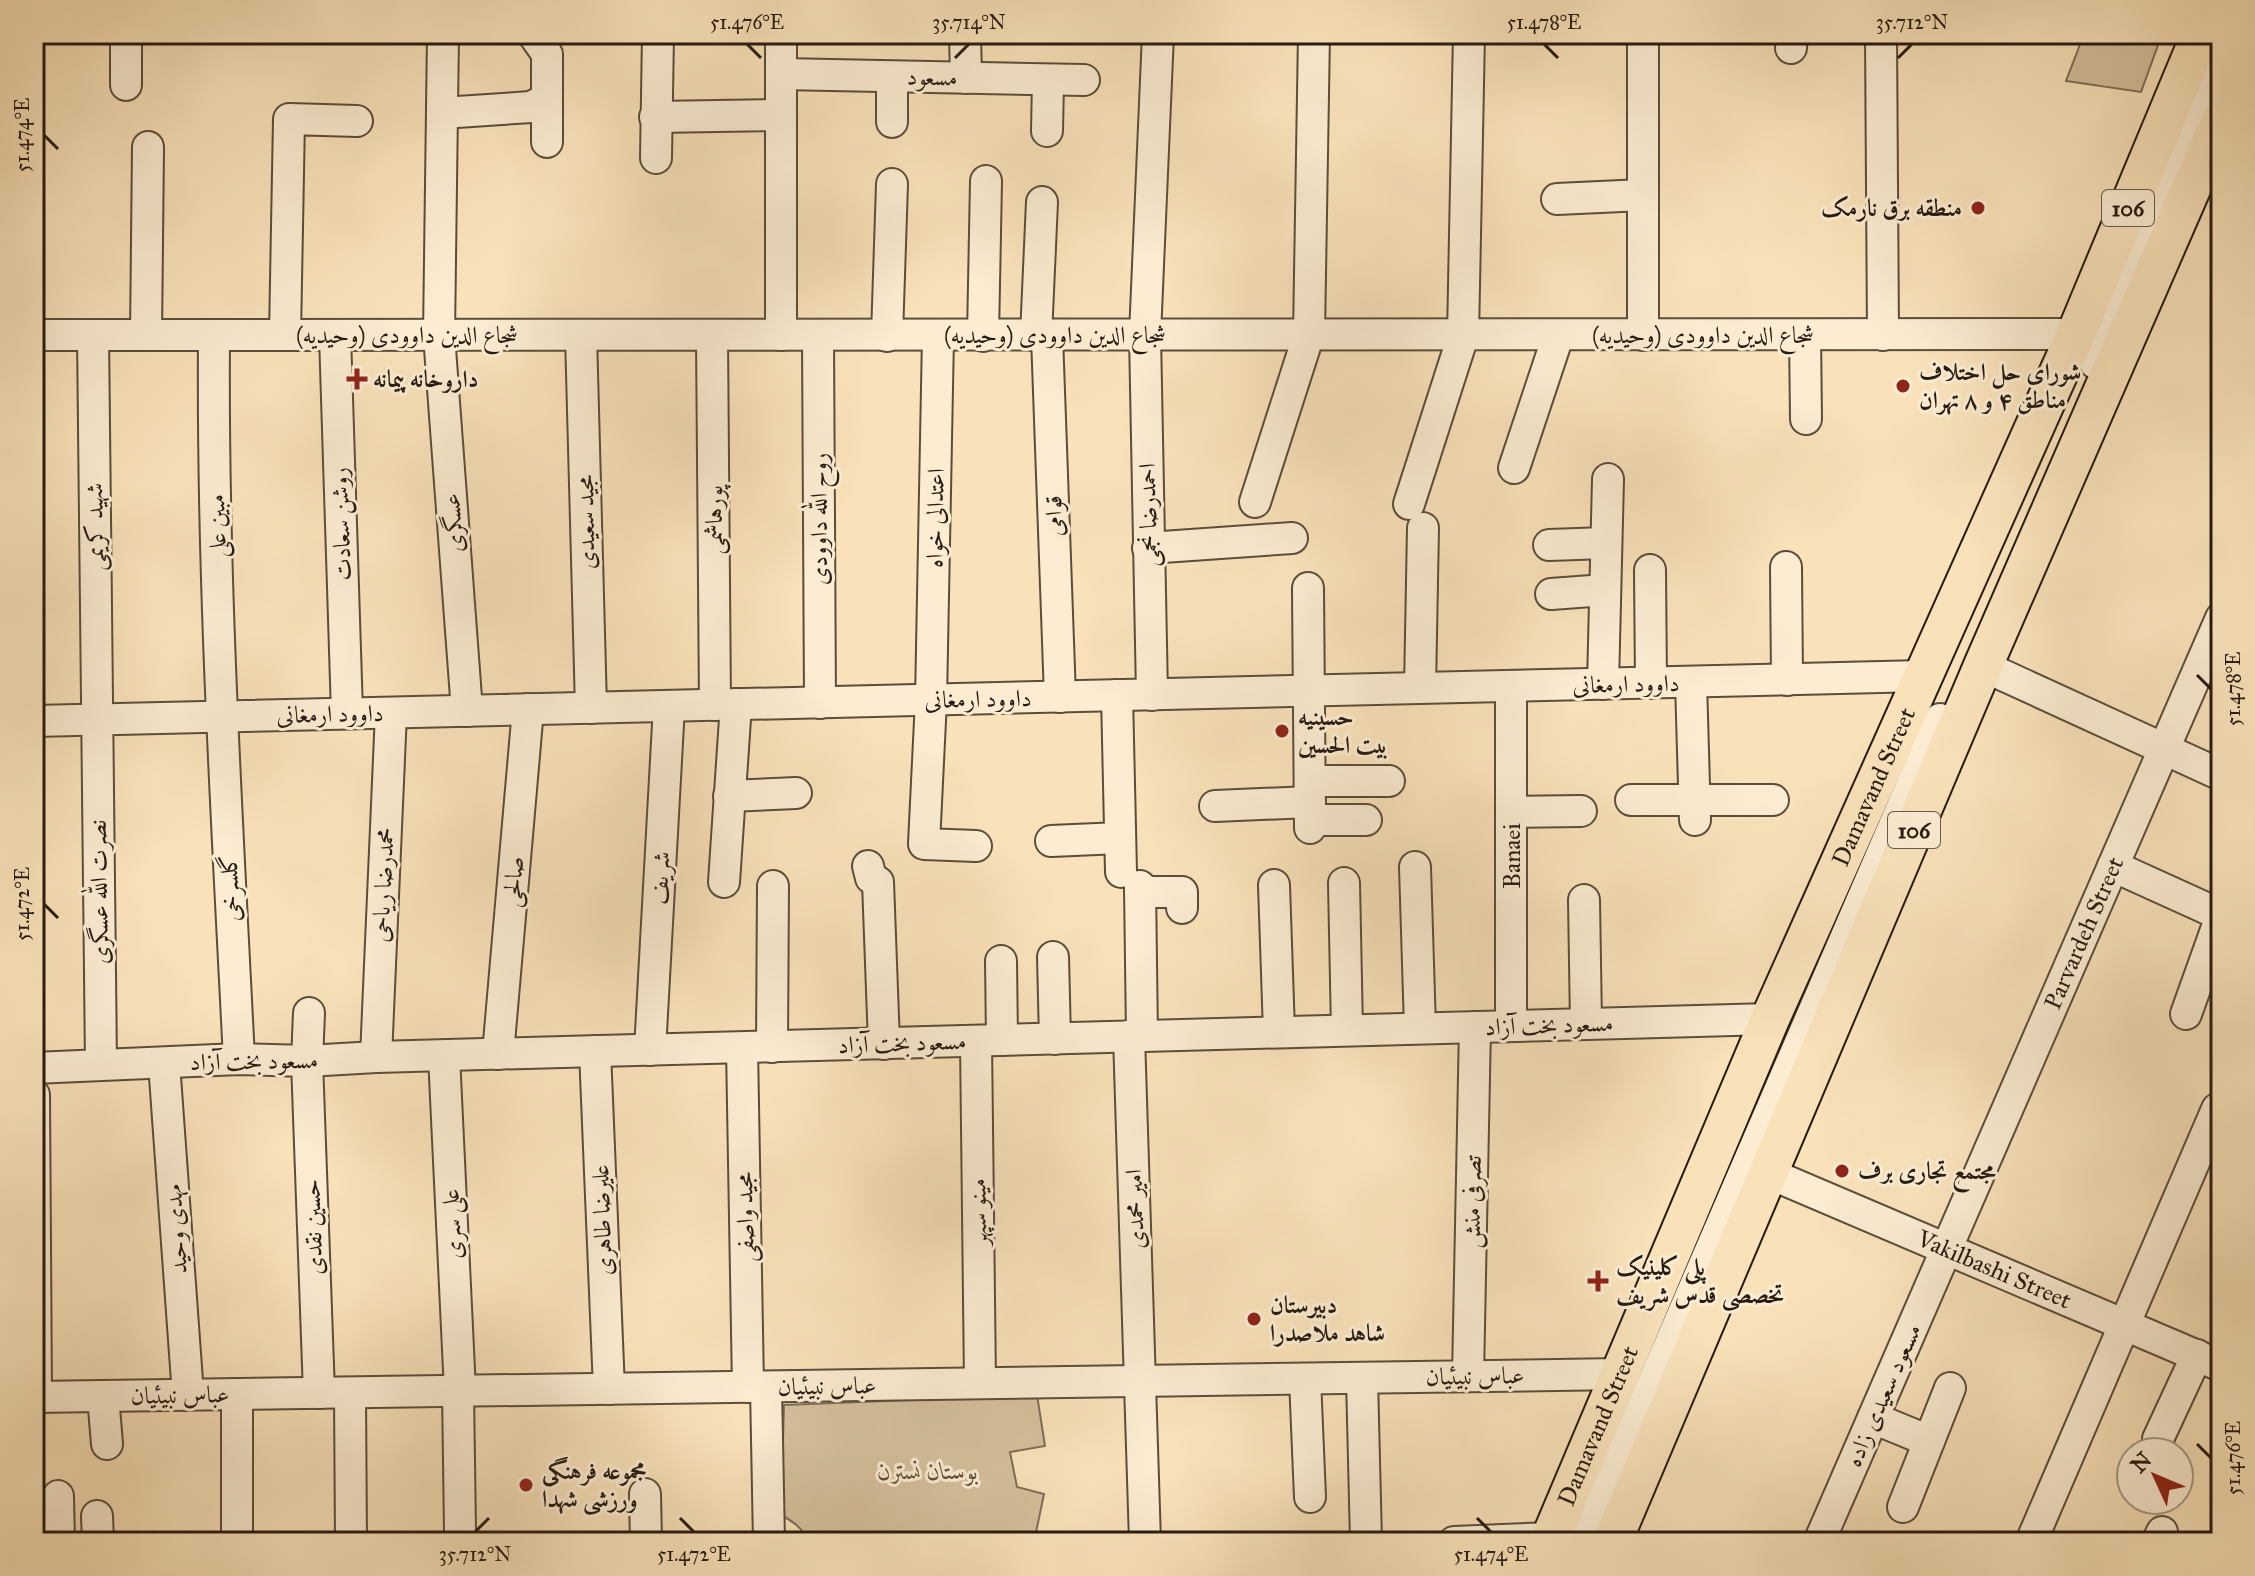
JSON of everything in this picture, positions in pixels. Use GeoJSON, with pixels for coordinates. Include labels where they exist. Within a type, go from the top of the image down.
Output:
{"type":"FeatureCollection","features":[{"type":"Feature","properties":{"kind":"main road","name":"Damavand Street"},"geometry":{"type":"LineString","coordinates":[[1561,1541],[1621,1374],[1770,1019],[2076,334],[2201,34]]}},
{"type":"Feature","properties":{"kind":"main road","name":"106"},"geometry":{"type":"LineString","coordinates":[[1612,1542],[1983,666],[2221,120]]}},
{"type":"Feature","properties":{"kind":"street"},"geometry":{"type":"LineString","coordinates":[[126,34],[126,85]]}},
{"type":"Feature","properties":{"kind":"street","name":"عسگری"},"geometry":{"type":"LineString","coordinates":[[443,34],[439,335],[467,711]]}},
{"type":"Feature","properties":{"kind":"street"},"geometry":{"type":"LineString","coordinates":[[533,34],[547,54],[544,102],[547,142]]}},
{"type":"Feature","properties":{"kind":"street"},"geometry":{"type":"LineString","coordinates":[[656,158],[658,34]]}},
{"type":"Feature","properties":{"kind":"street"},"geometry":{"type":"LineString","coordinates":[[781,34],[781,335]]}},
{"type":"Feature","properties":{"kind":"street"},"geometry":{"type":"LineString","coordinates":[[965,34],[966,78]]}},
{"type":"Feature","properties":{"kind":"street","name":"احمدرضا نجمی"},"geometry":{"type":"LineString","coordinates":[[1152,695],[1145,335],[1158,34]]}},
{"type":"Feature","properties":{"kind":"street"},"geometry":{"type":"LineString","coordinates":[[1255,502],[1309,334],[1314,34]]}},
{"type":"Feature","properties":{"kind":"street"},"geometry":{"type":"LineString","coordinates":[[1420,688],[1416,516],[1463,336],[1469,34]]}},
{"type":"Feature","properties":{"kind":"street"},"geometry":{"type":"LineString","coordinates":[[1643,34],[1643,335]]}},
{"type":"Feature","properties":{"kind":"street"},"geometry":{"type":"LineString","coordinates":[[1881,34],[1883,335]]}},
{"type":"Feature","properties":{"kind":"street"},"geometry":{"type":"LineString","coordinates":[[1454,1542],[1561,1541],[2221,71]]}},
{"type":"Feature","properties":{"kind":"street","name":"مسعود"},"geometry":{"type":"LineString","coordinates":[[781,74],[1084,80]]}},
{"type":"Feature","properties":{"kind":"street"},"geometry":{"type":"LineString","coordinates":[[892,77],[892,122]]}},
{"type":"Feature","properties":{"kind":"street"},"geometry":{"type":"LineString","coordinates":[[1047,131],[1048,80]]}},
{"type":"Feature","properties":{"kind":"street"},"geometry":{"type":"LineString","coordinates":[[1599,1542],[2221,93]]}},
{"type":"Feature","properties":{"kind":"street"},"geometry":{"type":"LineString","coordinates":[[442,113],[544,102]]}},
{"type":"Feature","properties":{"kind":"street"},"geometry":{"type":"LineString","coordinates":[[655,117],[781,115]]}},
{"type":"Feature","properties":{"kind":"street"},"geometry":{"type":"LineString","coordinates":[[285,335],[289,119],[357,121]]}},
{"type":"Feature","properties":{"kind":"street"},"geometry":{"type":"LineString","coordinates":[[146,335],[148,147]]}},
{"type":"Feature","properties":{"kind":"street"},"geometry":{"type":"LineString","coordinates":[[983,336],[986,181]]}},
{"type":"Feature","properties":{"kind":"street"},"geometry":{"type":"LineString","coordinates":[[887,336],[892,184]]}},
{"type":"Feature","properties":{"kind":"street"},"geometry":{"type":"LineString","coordinates":[[1557,199],[1643,195]]}},
{"type":"Feature","properties":{"kind":"street","name":"قوامی"},"geometry":{"type":"LineString","coordinates":[[1042,202],[1042,336],[1060,697]]}},
{"type":"Feature","properties":{"kind":"street","name":"شجاع الدین داوودی (وحیدیه)"},"geometry":{"type":"LineString","coordinates":[[34,335],[2076,334]]}},
{"type":"Feature","properties":{"kind":"street","name":"شهید کریمی"},"geometry":{"type":"LineString","coordinates":[[93,335],[97,720]]}},
{"type":"Feature","properties":{"kind":"street","name":"مبین علی"},"geometry":{"type":"LineString","coordinates":[[214,335],[222,717]]}},
{"type":"Feature","properties":{"kind":"street","name":"روشن سعادت"},"geometry":{"type":"LineString","coordinates":[[335,335],[347,713]]}},
{"type":"Feature","properties":{"kind":"street","name":"مجید سعیدی"},"geometry":{"type":"LineString","coordinates":[[581,335],[591,708]]}},
{"type":"Feature","properties":{"kind":"street"},"geometry":{"type":"LineString","coordinates":[[1805,335],[1806,419]]}},
{"type":"Feature","properties":{"kind":"street","name":"پورهاشمی"},"geometry":{"type":"LineString","coordinates":[[712,336],[729,796],[724,882]]}},
{"type":"Feature","properties":{"kind":"street","name":"روح الله داوودی"},"geometry":{"type":"LineString","coordinates":[[818,336],[820,703]]}},
{"type":"Feature","properties":{"kind":"street","name":"اعتدالی خواه"},"geometry":{"type":"LineString","coordinates":[[938,336],[931,700],[924,844],[976,846]]}},
{"type":"Feature","properties":{"kind":"street"},"geometry":{"type":"LineString","coordinates":[[1514,468],[1558,336]]}},
{"type":"Feature","properties":{"kind":"street"},"geometry":{"type":"LineString","coordinates":[[1603,684],[1608,479]]}},
{"type":"Feature","properties":{"kind":"street"},"geometry":{"type":"LineString","coordinates":[[1148,548],[1292,538]]}},
{"type":"Feature","properties":{"kind":"street"},"geometry":{"type":"LineString","coordinates":[[1549,545],[1606,543]]}},
{"type":"Feature","properties":{"kind":"street"},"geometry":{"type":"LineString","coordinates":[[1786,567],[1787,680]]}},
{"type":"Feature","properties":{"kind":"street"},"geometry":{"type":"LineString","coordinates":[[1650,570],[1651,683]]}},
{"type":"Feature","properties":{"kind":"street"},"geometry":{"type":"LineString","coordinates":[[1308,588],[1310,808]]}},
{"type":"Feature","properties":{"kind":"street"},"geometry":{"type":"LineString","coordinates":[[1551,594],[1605,590]]}},
{"type":"Feature","properties":{"kind":"street","name":"Parvardeh Street"},"geometry":{"type":"LineString","coordinates":[[1947,1249],[2221,618]]}},
{"type":"Feature","properties":{"kind":"street"},"geometry":{"type":"LineString","coordinates":[[1983,666],[2221,775]]}},
{"type":"Feature","properties":{"kind":"street","name":"داوود ارمغانی"},"geometry":{"type":"LineString","coordinates":[[34,721],[1922,676]]}},
{"type":"Feature","properties":{"kind":"street"},"geometry":{"type":"LineString","coordinates":[[1691,682],[1695,812]]}},
{"type":"Feature","properties":{"kind":"street","name":"Banaei"},"geometry":{"type":"LineString","coordinates":[[1511,686],[1511,1026]]}},
{"type":"Feature","properties":{"kind":"street","name":"امیر محمدی"},"geometry":{"type":"LineString","coordinates":[[1117,695],[1120,838],[1134,883],[1145,1542]]}},
{"type":"Feature","properties":{"kind":"street","name":"شریف"},"geometry":{"type":"LineString","coordinates":[[650,1050],[669,706]]}},
{"type":"Feature","properties":{"kind":"street","name":"صالحی"},"geometry":{"type":"LineString","coordinates":[[498,1054],[528,709]]}},
{"type":"Feature","properties":{"kind":"street","name":"محمدرضا ریاحی"},"geometry":{"type":"LineString","coordinates":[[376,1057],[391,713]]}},
{"type":"Feature","properties":{"kind":"street","name":"گلسرخی"},"geometry":{"type":"LineString","coordinates":[[222,717],[239,1059]]}},
{"type":"Feature","properties":{"kind":"street","name":"نصرت الله عسگری"},"geometry":{"type":"LineString","coordinates":[[97,720],[101,1064]]}},
{"type":"Feature","properties":{"kind":"street"},"geometry":{"type":"LineString","coordinates":[[1310,808],[1389,781]]}},
{"type":"Feature","properties":{"kind":"street"},"geometry":{"type":"LineString","coordinates":[[729,796],[796,793]]}},
{"type":"Feature","properties":{"kind":"street"},"geometry":{"type":"LineString","coordinates":[[1631,800],[1695,812],[1773,800]]}},
{"type":"Feature","properties":{"kind":"street"},"geometry":{"type":"LineString","coordinates":[[1215,806],[1310,808],[1366,820]]}},
{"type":"Feature","properties":{"kind":"street"},"geometry":{"type":"LineString","coordinates":[[1512,812],[1581,811]]}},
{"type":"Feature","properties":{"kind":"street"},"geometry":{"type":"LineString","coordinates":[[1051,841],[1120,838]]}},
{"type":"Feature","properties":{"kind":"street"},"geometry":{"type":"LineString","coordinates":[[868,866],[871,878],[878,882],[884,1044]]}},
{"type":"Feature","properties":{"kind":"street"},"geometry":{"type":"LineString","coordinates":[[2113,866],[2221,915],[2186,1014]]}},
{"type":"Feature","properties":{"kind":"street"},"geometry":{"type":"LineString","coordinates":[[1415,867],[1420,1028]]}},
{"type":"Feature","properties":{"kind":"street"},"geometry":{"type":"LineString","coordinates":[[1134,883],[1182,892],[1182,908]]}},
{"type":"Feature","properties":{"kind":"street"},"geometry":{"type":"LineString","coordinates":[[1344,883],[1347,1030]]}},
{"type":"Feature","properties":{"kind":"street"},"geometry":{"type":"LineString","coordinates":[[1274,885],[1279,1032]]}},
{"type":"Feature","properties":{"kind":"street","name":"مجید واصفی"},"geometry":{"type":"LineString","coordinates":[[769,1542],[757,1387],[757,1047],[773,886]]}},
{"type":"Feature","properties":{"kind":"street"},"geometry":{"type":"LineString","coordinates":[[1584,900],[1586,1024]]}},
{"type":"Feature","properties":{"kind":"street"},"geometry":{"type":"LineString","coordinates":[[1053,957],[1055,1039]]}},
{"type":"Feature","properties":{"kind":"street","name":"مینو سپهر"},"geometry":{"type":"LineString","coordinates":[[980,1383],[989,1041],[1001,961]]}},
{"type":"Feature","properties":{"kind":"street","name":"حسین نقدی"},"geometry":{"type":"LineString","coordinates":[[309,1013],[307,1061],[319,1393]]}},
{"type":"Feature","properties":{"kind":"street","name":"مسعود بخت آزاد"},"geometry":{"type":"LineString","coordinates":[[34,1068],[239,1059],[307,1061],[1770,1019]]}},
{"type":"Feature","properties":{"kind":"street","name":"تصرفی منش"},"geometry":{"type":"LineString","coordinates":[[1468,1376],[1475,1027]]}},
{"type":"Feature","properties":{"kind":"street","name":"علیرضا طاهری"},"geometry":{"type":"LineString","coordinates":[[595,1051],[609,1389]]}},
{"type":"Feature","properties":{"kind":"street","name":"علی سری"},"geometry":{"type":"LineString","coordinates":[[444,1056],[459,1391],[460,1531]]}},
{"type":"Feature","properties":{"kind":"street","name":"مهدی وحید"},"geometry":{"type":"LineString","coordinates":[[164,1063],[188,1395]]}},
{"type":"Feature","properties":{"kind":"street"},"geometry":{"type":"LineString","coordinates":[[34,1095],[35,1397]]}},
{"type":"Feature","properties":{"kind":"street"},"geometry":{"type":"LineString","coordinates":[[2031,1542],[2217,1109]]}},
{"type":"Feature","properties":{"kind":"street","name":"Vakilbashi Street"},"geometry":{"type":"LineString","coordinates":[[1768,1173],[2209,1360]]}},
{"type":"Feature","properties":{"kind":"street","name":"مسعود سعیدی زاده"},"geometry":{"type":"LineString","coordinates":[[1819,1542],[1947,1249]]}},
{"type":"Feature","properties":{"kind":"street"},"geometry":{"type":"LineString","coordinates":[[2160,1436],[2209,1360]]}},
{"type":"Feature","properties":{"kind":"street","name":"عباس نبیئیان"},"geometry":{"type":"LineString","coordinates":[[35,1397],[1621,1374]]}},
{"type":"Feature","properties":{"kind":"street"},"geometry":{"type":"LineString","coordinates":[[1362,1378],[1366,1542]]}},
{"type":"Feature","properties":{"kind":"street"},"geometry":{"type":"LineString","coordinates":[[1305,1379],[1310,1497]]}},
{"type":"Feature","properties":{"kind":"street"},"geometry":{"type":"LineString","coordinates":[[1903,1507],[1950,1388]]}},
{"type":"Feature","properties":{"kind":"street"},"geometry":{"type":"LineString","coordinates":[[350,1393],[351,1542]]}},
{"type":"Feature","properties":{"kind":"street"},"geometry":{"type":"LineString","coordinates":[[237,1394],[237,1542]]}},
{"type":"Feature","properties":{"kind":"street"},"geometry":{"type":"LineString","coordinates":[[103,1396],[107,1444]]}},
{"type":"Feature","properties":{"kind":"street"},"geometry":{"type":"LineString","coordinates":[[1873,1418],[1929,1441]]}},
{"type":"Feature","properties":{"kind":"street"},"geometry":{"type":"LineString","coordinates":[[645,1494],[646,1542]]}},
{"type":"Feature","properties":{"kind":"street"},"geometry":{"type":"LineString","coordinates":[[58,1496],[59,1542]]}},
{"type":"Feature","properties":{"kind":"green space"},"geometry":{"type":"Polygon","coordinates":[[[2084,34],[2162,34],[2141,92],[2066,81],[2084,34]]]}},
{"type":"Feature","properties":{"kind":"green space","name":"بوستان نسترن"},"geometry":{"type":"Polygon","coordinates":[[[1037,1395],[1045,1446],[1010,1452],[1017,1487],[1044,1494],[1034,1542],[807,1542],[800,1529],[781,1515],[784,1405],[1037,1395]]]}},
{"type":"Feature","properties":{"kind":"place","name":"منطقه برق نارمک"},"geometry":{"type":"Point","coordinates":[1978,208]}},
{"type":"Feature","properties":{"kind":"place","name":"داروخانه پیمانه"},"geometry":{"type":"Point","coordinates":[357,379]}},
{"type":"Feature","properties":{"kind":"place","name":"شورای حل اختلاف مناطق ۴ و ۸ تهران"},"geometry":{"type":"Point","coordinates":[1903,386]}},
{"type":"Feature","properties":{"kind":"place","name":"حسینیه بیت الحسین"},"geometry":{"type":"Point","coordinates":[1282,731]}},
{"type":"Feature","properties":{"kind":"place","name":"مجتمع تجاری برف"},"geometry":{"type":"Point","coordinates":[1842,1171]}},
{"type":"Feature","properties":{"kind":"place","name":"پلی کلینیک تخصصی قدس شریف"},"geometry":{"type":"Point","coordinates":[1598,1281]}},
{"type":"Feature","properties":{"kind":"place","name":"دبیرستان شاهد ملاصدرا"},"geometry":{"type":"Point","coordinates":[1254,1319]}},
{"type":"Feature","properties":{"kind":"place","name":"مجموعه فرهنگی ورزشی شهدا"},"geometry":{"type":"Point","coordinates":[526,1485]}}]}
